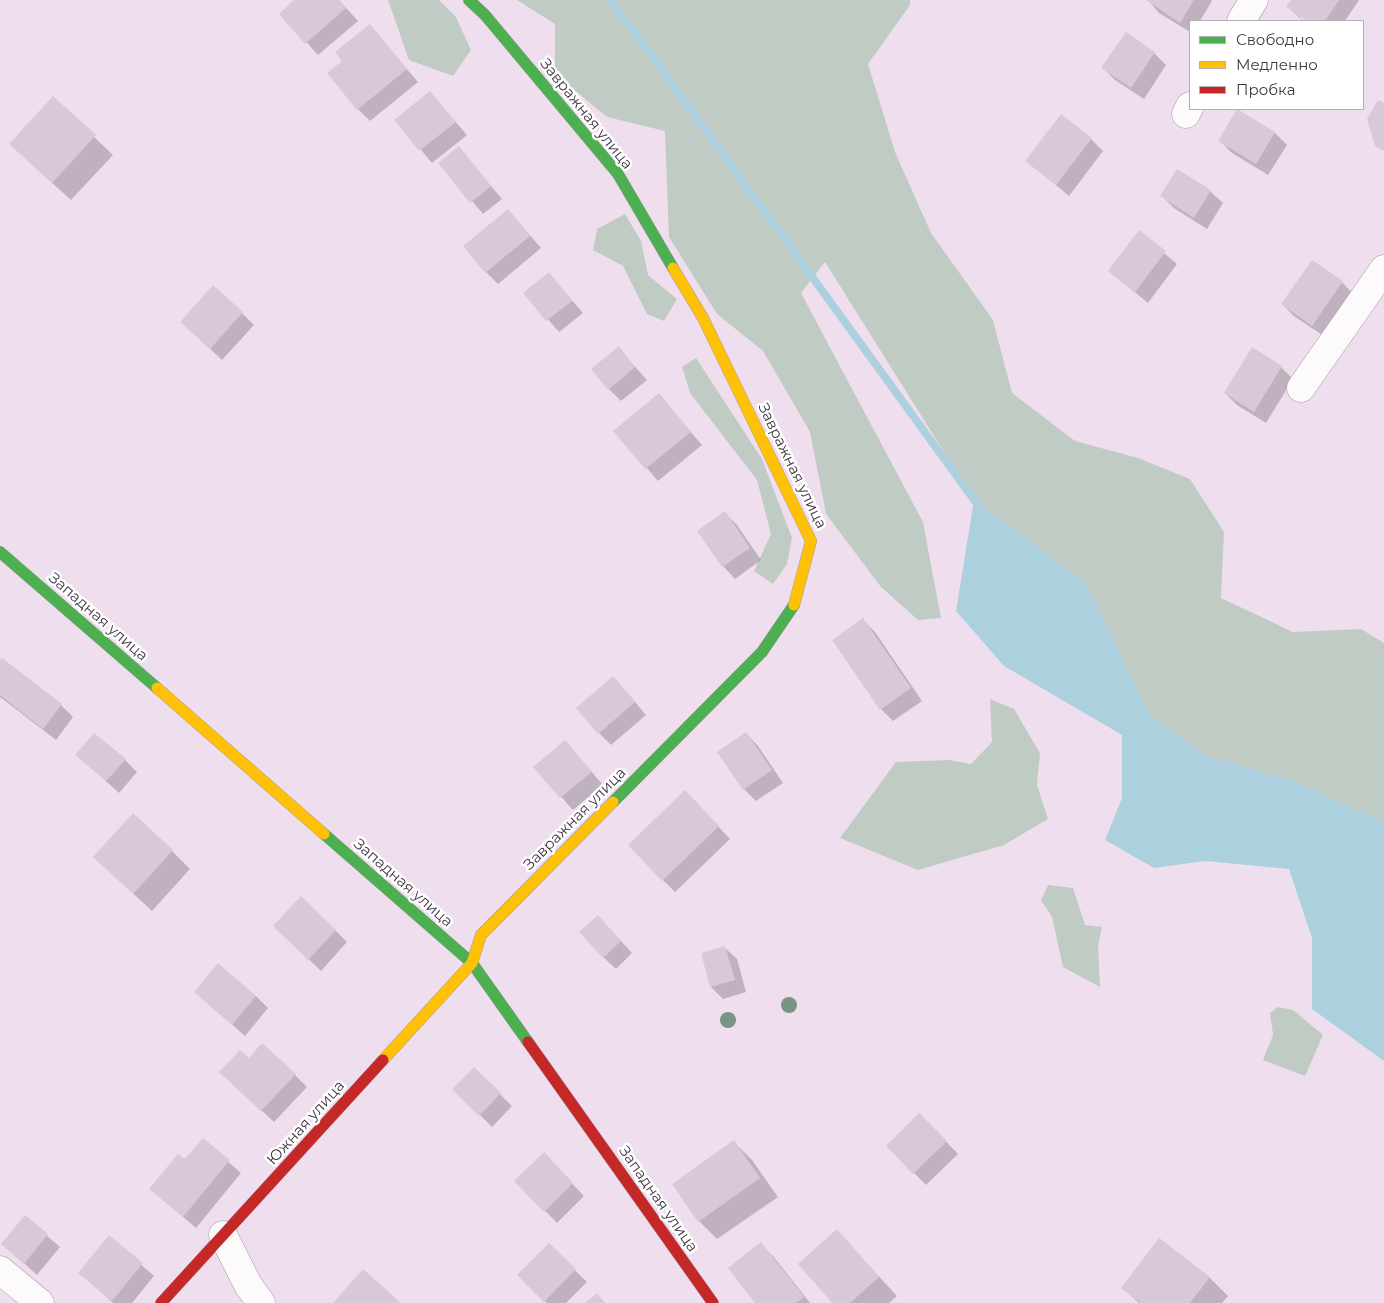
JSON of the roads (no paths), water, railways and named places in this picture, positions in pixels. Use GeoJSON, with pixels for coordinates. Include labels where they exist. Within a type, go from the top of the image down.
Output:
{"type":"FeatureCollection","features":[{"type":"Feature","properties":{"kind":"street","name":"Завражная улица"},"geometry":{"type":"LineString","coordinates":[[469,0],[485,14],[618,174],[703,318],[811,541],[795,604],[762,652],[481,934],[472,963]]}},
{"type":"Feature","properties":{"kind":"street"},"geometry":{"type":"LineString","coordinates":[[1242,20],[1254,0]]}},
{"type":"Feature","properties":{"kind":"street"},"geometry":{"type":"LineString","coordinates":[[1301,388],[1384,269]]}},
{"type":"Feature","properties":{"kind":"street","name":"Западная улица"},"geometry":{"type":"LineString","coordinates":[[0,552],[472,963],[713,1303]]}},
{"type":"Feature","properties":{"kind":"street","name":"Южная улица"},"geometry":{"type":"LineString","coordinates":[[161,1303],[472,963]]}},
{"type":"Feature","properties":{"kind":"street"},"geometry":{"type":"LineString","coordinates":[[223,1235],[248,1285],[261,1303]]}},
{"type":"Feature","properties":{"kind":"street"},"geometry":{"type":"LineString","coordinates":[[0,1270],[40,1303]]}},
{"type":"Feature","properties":{"kind":"water"},"geometry":{"type":"Polygon","coordinates":[[[974,500],[1086,583],[1150,715],[1206,756],[1291,780],[1384,822],[1384,1061],[1312,1009],[1312,938],[1289,869],[1205,861],[1154,868],[1105,840],[1122,798],[1122,735],[1004,666],[956,611],[974,500]]]}},
{"type":"Feature","properties":{"kind":"waterway"},"geometry":{"type":"LineString","coordinates":[[611,0],[980,508]]}}]}
